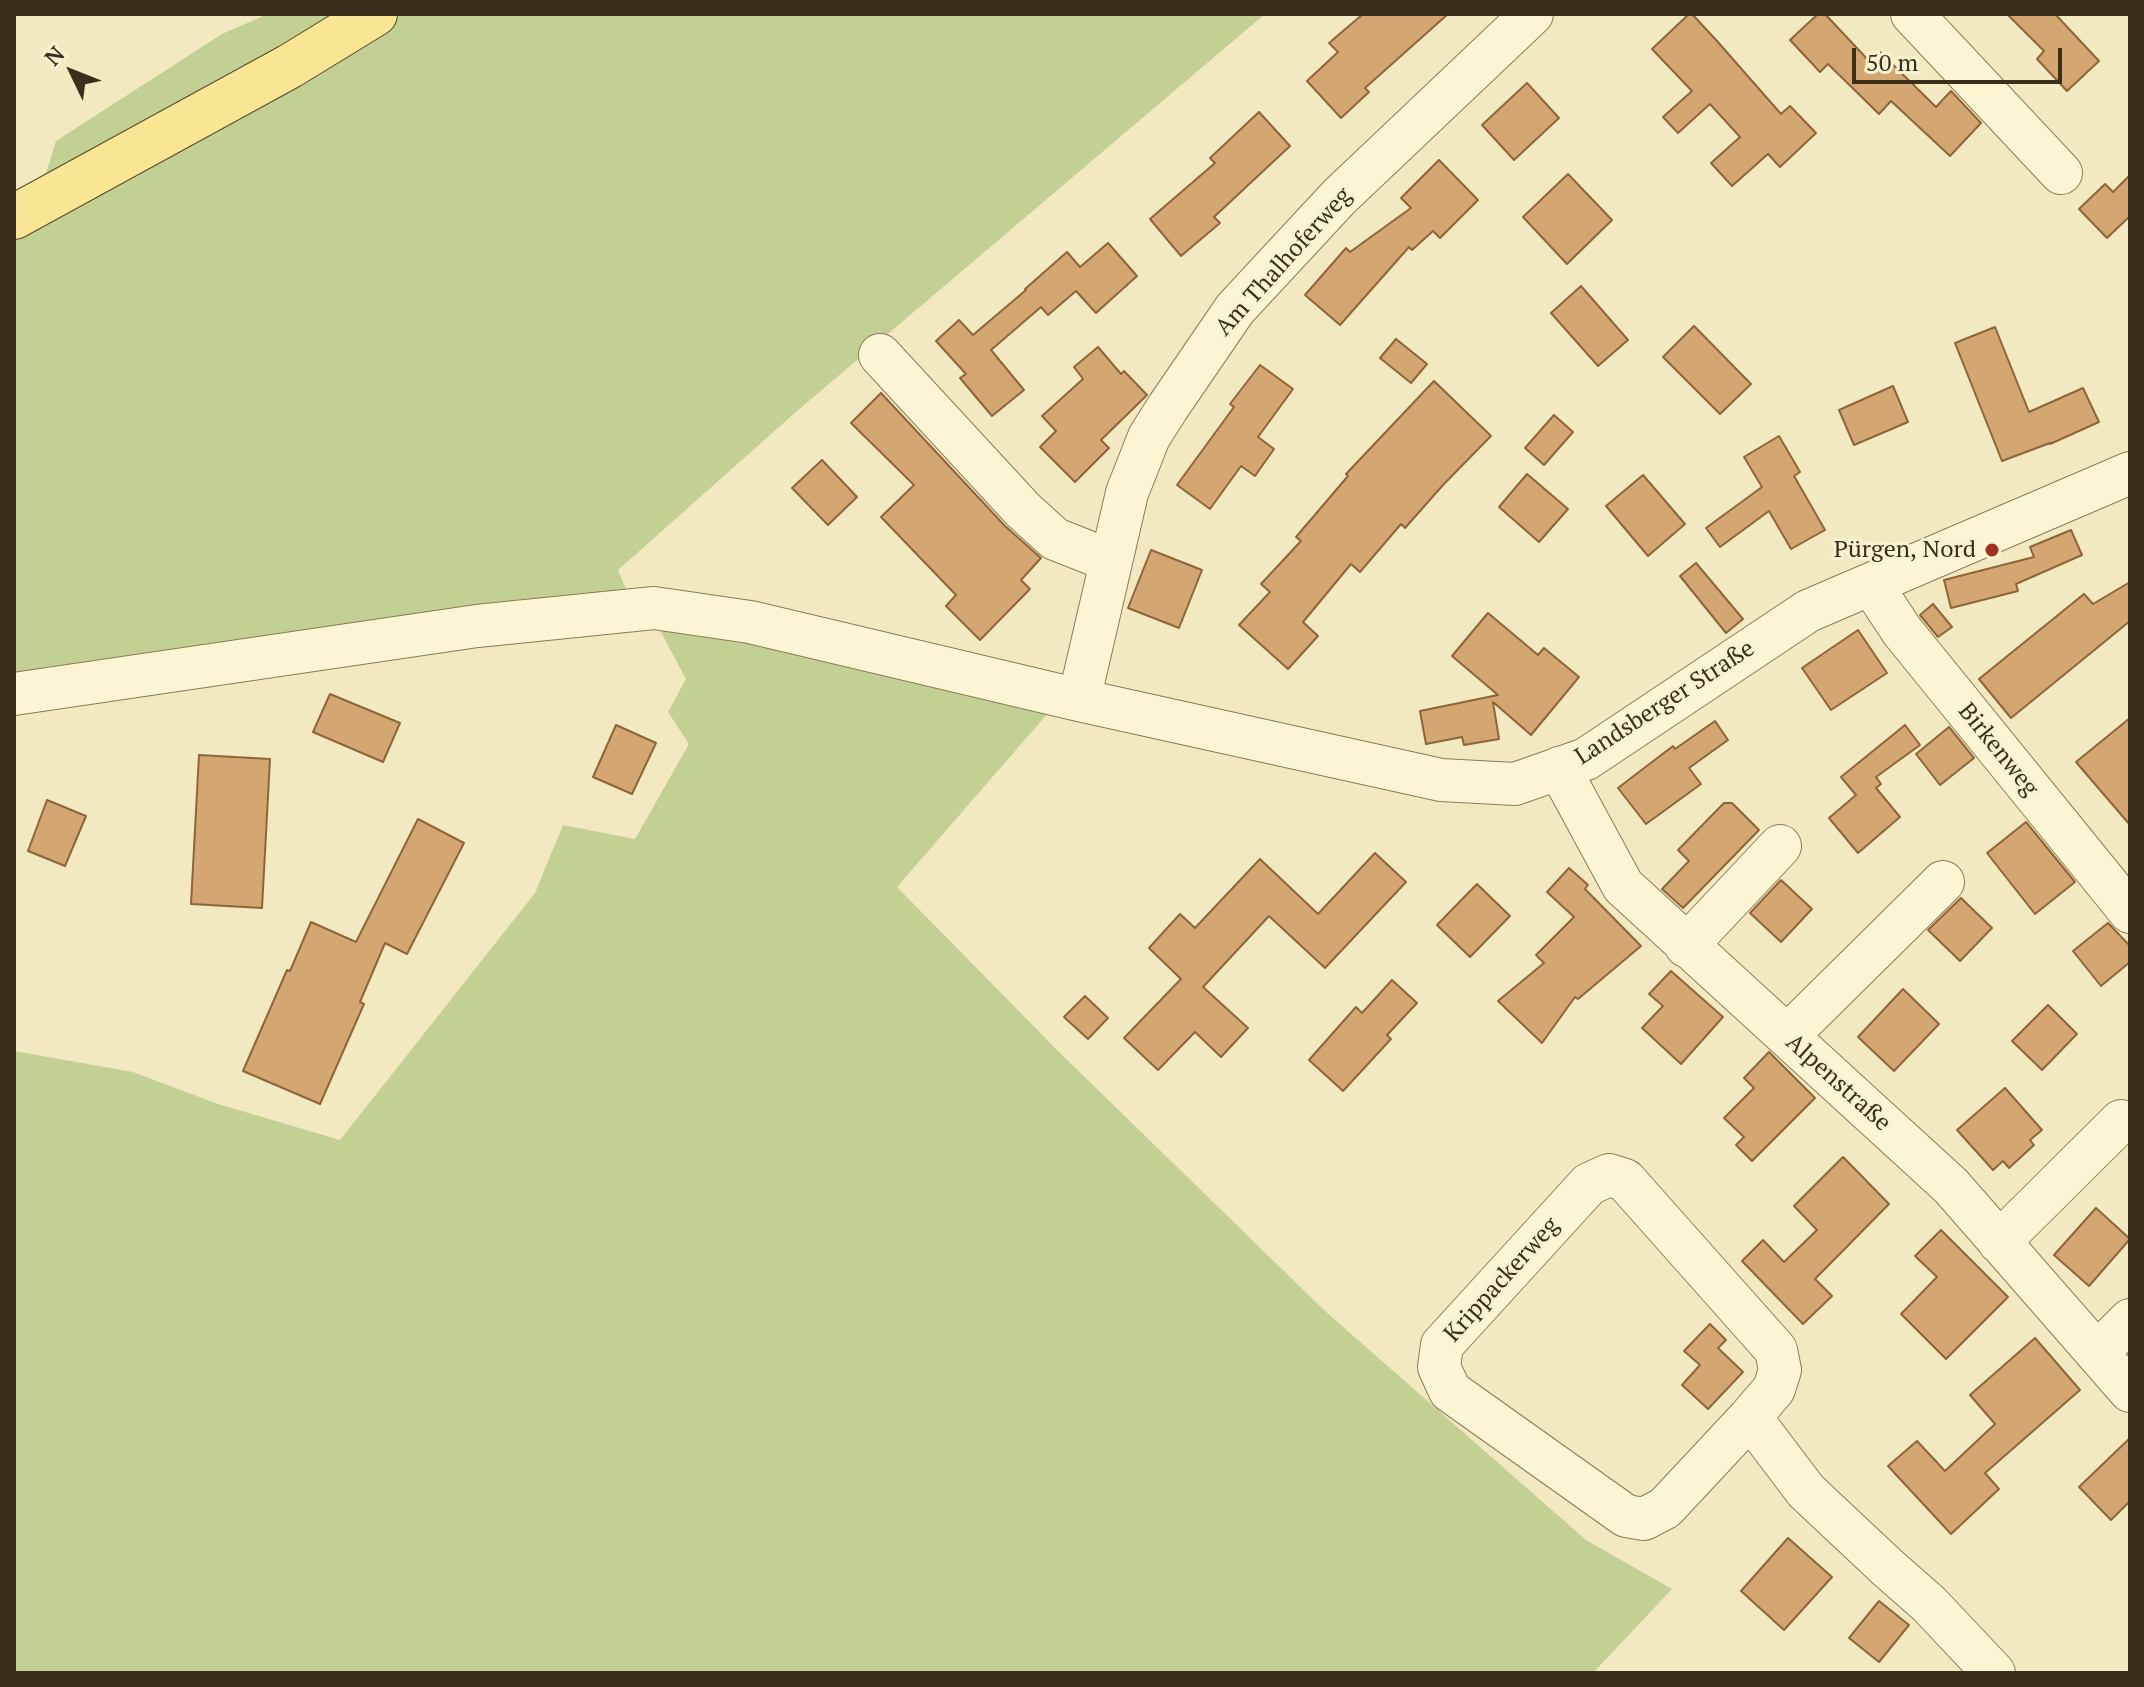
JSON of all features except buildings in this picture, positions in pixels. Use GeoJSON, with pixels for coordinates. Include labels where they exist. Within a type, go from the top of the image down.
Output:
{"type":"FeatureCollection","features":[{"type":"Feature","properties":{"kind":"main road"},"geometry":{"type":"LineString","coordinates":[[14,217],[290,66],[375,14]]}},
{"type":"Feature","properties":{"kind":"street","name":"Am Thalhoferweg"},"geometry":{"type":"LineString","coordinates":[[1079,700],[1127,493],[1149,437],[1235,309],[1339,197],[1532,14]]}},
{"type":"Feature","properties":{"kind":"street"},"geometry":{"type":"LineString","coordinates":[[1912,14],[2061,173]]}},
{"type":"Feature","properties":{"kind":"street"},"geometry":{"type":"LineString","coordinates":[[880,355],[1023,510],[1055,539],[1111,561]]}},
{"type":"Feature","properties":{"kind":"street","name":"Landsberger Straße"},"geometry":{"type":"LineString","coordinates":[[14,694],[477,626],[654,608],[750,622],[1079,700],[1441,780],[1515,784],[1586,759],[1808,611],[2130,473]]}},
{"type":"Feature","properties":{"kind":"street","name":"Birkenweg"},"geometry":{"type":"LineString","coordinates":[[1871,584],[1902,631],[2130,912]]}},
{"type":"Feature","properties":{"kind":"street","name":"Alpenstraße"},"geometry":{"type":"LineString","coordinates":[[1559,768],[1623,886],[1951,1186],[2130,1391]]}},
{"type":"Feature","properties":{"kind":"street"},"geometry":{"type":"LineString","coordinates":[[1686,946],[1780,846]]}},
{"type":"Feature","properties":{"kind":"street"},"geometry":{"type":"LineString","coordinates":[[1787,1036],[1943,882]]}},
{"type":"Feature","properties":{"kind":"street"},"geometry":{"type":"LineString","coordinates":[[1999,1242],[2121,1121]]}},
{"type":"Feature","properties":{"kind":"street","name":"Krippackerweg"},"geometry":{"type":"LineString","coordinates":[[1609,1175],[1625,1180],[1776,1350],[1780,1370],[1774,1389],[1750,1417],[1665,1508],[1644,1519],[1626,1516],[1450,1391],[1439,1367],[1442,1345],[1589,1184],[1609,1175]]}},
{"type":"Feature","properties":{"kind":"street"},"geometry":{"type":"LineString","coordinates":[[2097,1353],[2130,1320]]}},
{"type":"Feature","properties":{"kind":"street"},"geometry":{"type":"LineString","coordinates":[[1750,1417],[1806,1491],[1929,1604],[1994,1673]]}},
{"type":"Feature","properties":{"kind":"green space"},"geometry":{"type":"Polygon","coordinates":[[[268,14],[348,14],[43,183],[56,141],[222,34],[268,14]]]}},
{"type":"Feature","properties":{"kind":"green space"},"geometry":{"type":"Polygon","coordinates":[[[395,14],[1265,14],[797,411],[618,570],[629,596],[14,684],[14,226],[395,14]]]}},
{"type":"Feature","properties":{"kind":"green space"},"geometry":{"type":"Polygon","coordinates":[[[654,619],[1055,705],[897,887],[1059,1052],[1325,1311],[1586,1540],[1672,1589],[1593,1673],[14,1673],[14,1051],[133,1072],[218,1104],[340,1140],[535,893],[563,825],[635,839],[689,744],[668,712],[686,679],[654,619]]]}},
{"type":"Feature","properties":{"kind":"place","name":"Pürgen, Nord"},"geometry":{"type":"Point","coordinates":[1992,550]}}]}
